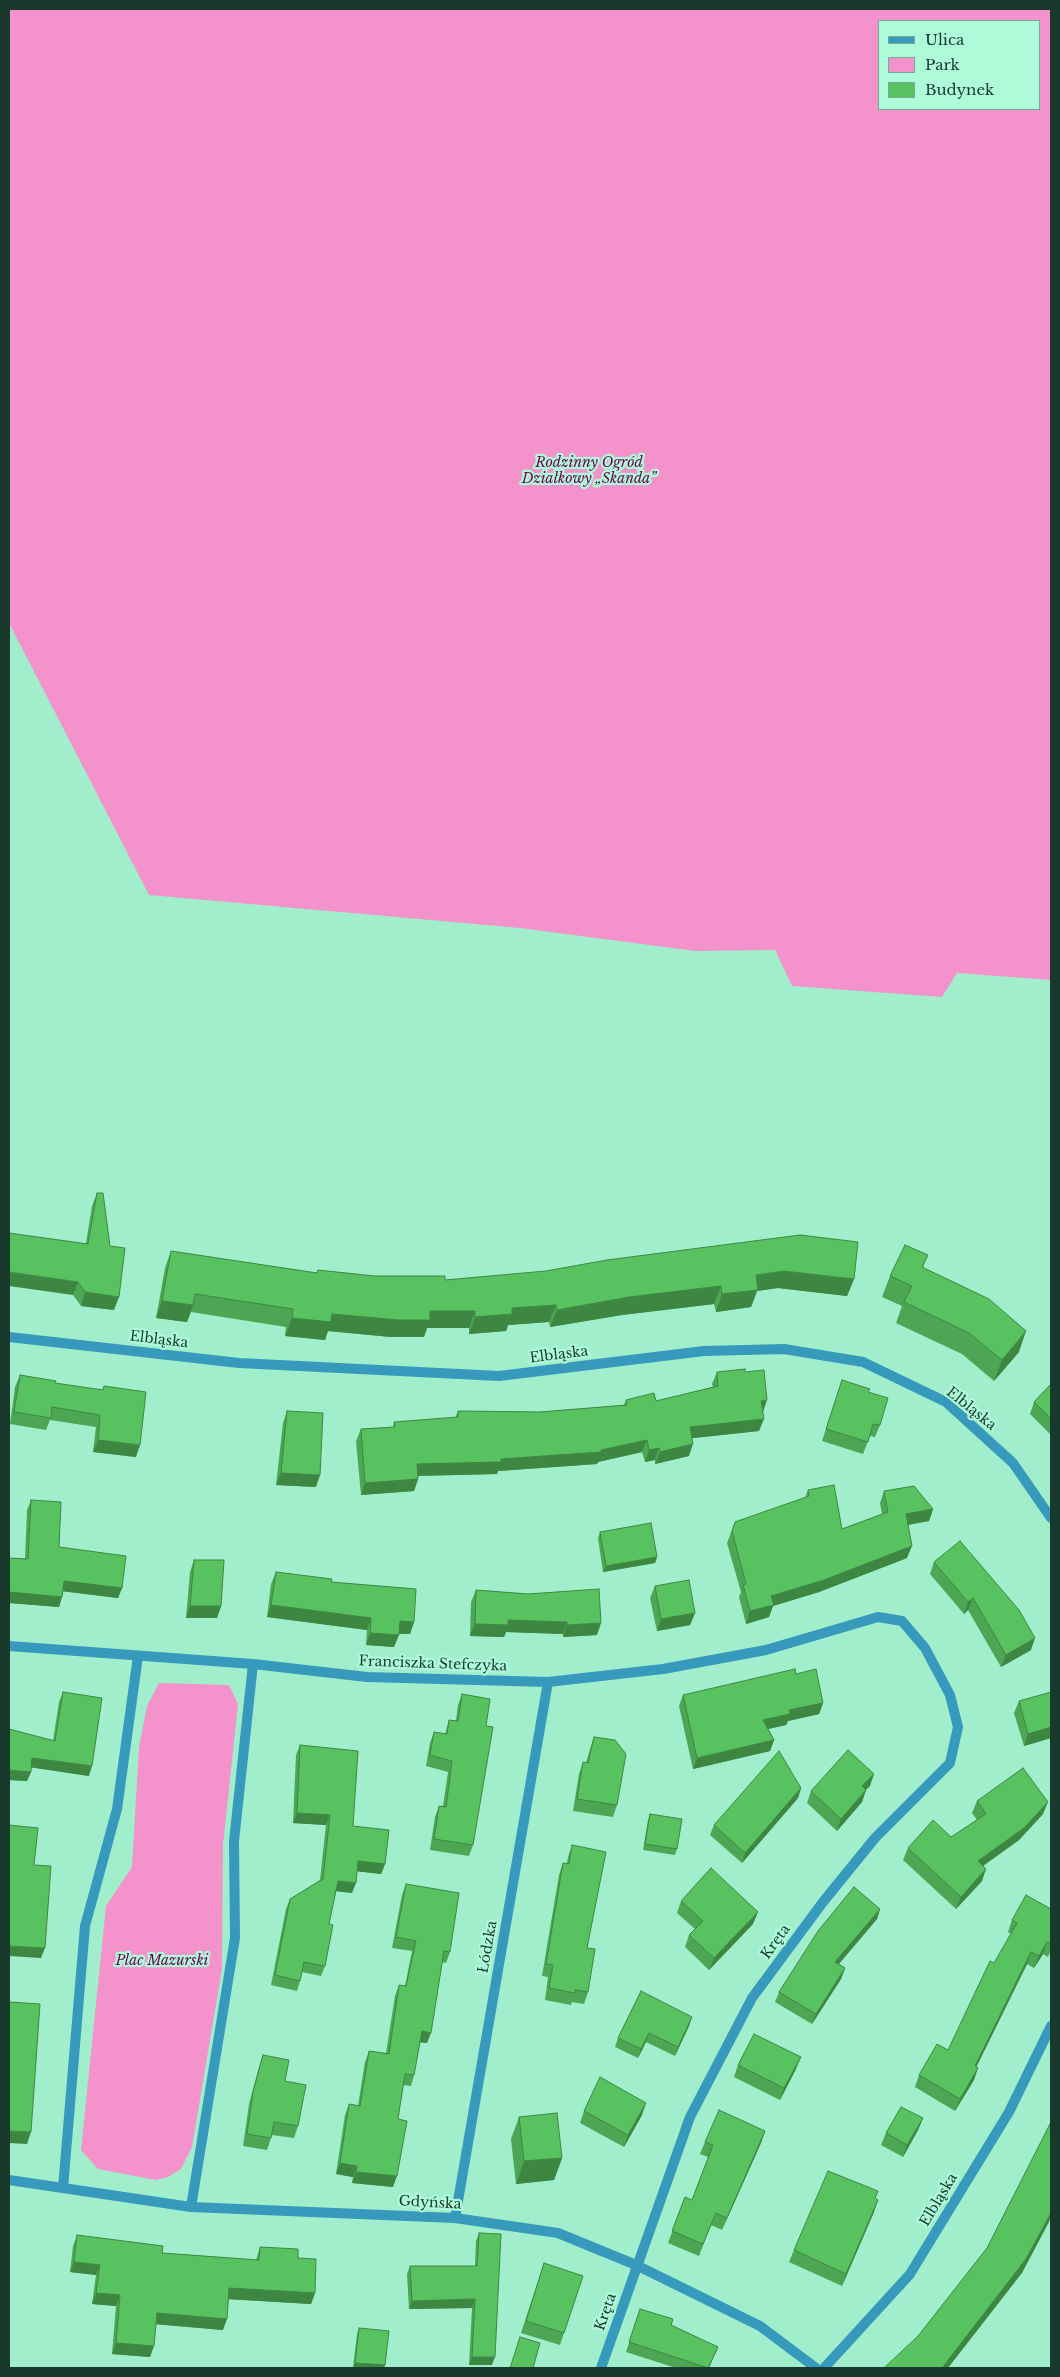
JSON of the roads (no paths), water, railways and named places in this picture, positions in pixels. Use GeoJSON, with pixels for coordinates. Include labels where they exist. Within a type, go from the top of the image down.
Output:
{"type":"FeatureCollection","features":[{"type":"Feature","properties":{"kind":"street","name":"Elbląska"},"geometry":{"type":"LineString","coordinates":[[9,1337],[239,1363],[499,1376],[704,1351],[784,1349],[863,1362],[946,1402],[1013,1462],[1051,1518]]}},
{"type":"Feature","properties":{"kind":"street","name":"Kręta"},"geometry":{"type":"LineString","coordinates":[[601,2368],[690,2117],[752,1998],[823,1902],[875,1838],[950,1763],[958,1727],[950,1696],[925,1648],[902,1621],[878,1617],[851,1625]]}},
{"type":"Feature","properties":{"kind":"street","name":"Franciszka Stefczyka"},"geometry":{"type":"LineString","coordinates":[[9,1646],[253,1664],[367,1677],[548,1682],[663,1669],[766,1650],[851,1625]]}},
{"type":"Feature","properties":{"kind":"street"},"geometry":{"type":"LineString","coordinates":[[63,2188],[85,1926],[117,1809],[138,1656]]}},
{"type":"Feature","properties":{"kind":"street"},"geometry":{"type":"LineString","coordinates":[[191,2207],[235,1938],[234,1841],[253,1664]]}},
{"type":"Feature","properties":{"kind":"street","name":"Łódzka"},"geometry":{"type":"LineString","coordinates":[[455,2218],[548,1682]]}},
{"type":"Feature","properties":{"kind":"street","name":"Elbląska"},"geometry":{"type":"LineString","coordinates":[[824,2368],[910,2274],[1009,2112],[1051,2026]]}},
{"type":"Feature","properties":{"kind":"street","name":"Gdyńska"},"geometry":{"type":"LineString","coordinates":[[9,2180],[191,2207],[455,2218],[558,2233],[636,2265],[760,2326],[816,2368]]}},
{"type":"Feature","properties":{"kind":"park label","name":"Rodzinny Ogród Działkowy „Skanda”"},"geometry":{"type":"Point","coordinates":[589,472]}},
{"type":"Feature","properties":{"kind":"park label","name":"Plac Mazurski"},"geometry":{"type":"Point","coordinates":[162,1961]}}]}
